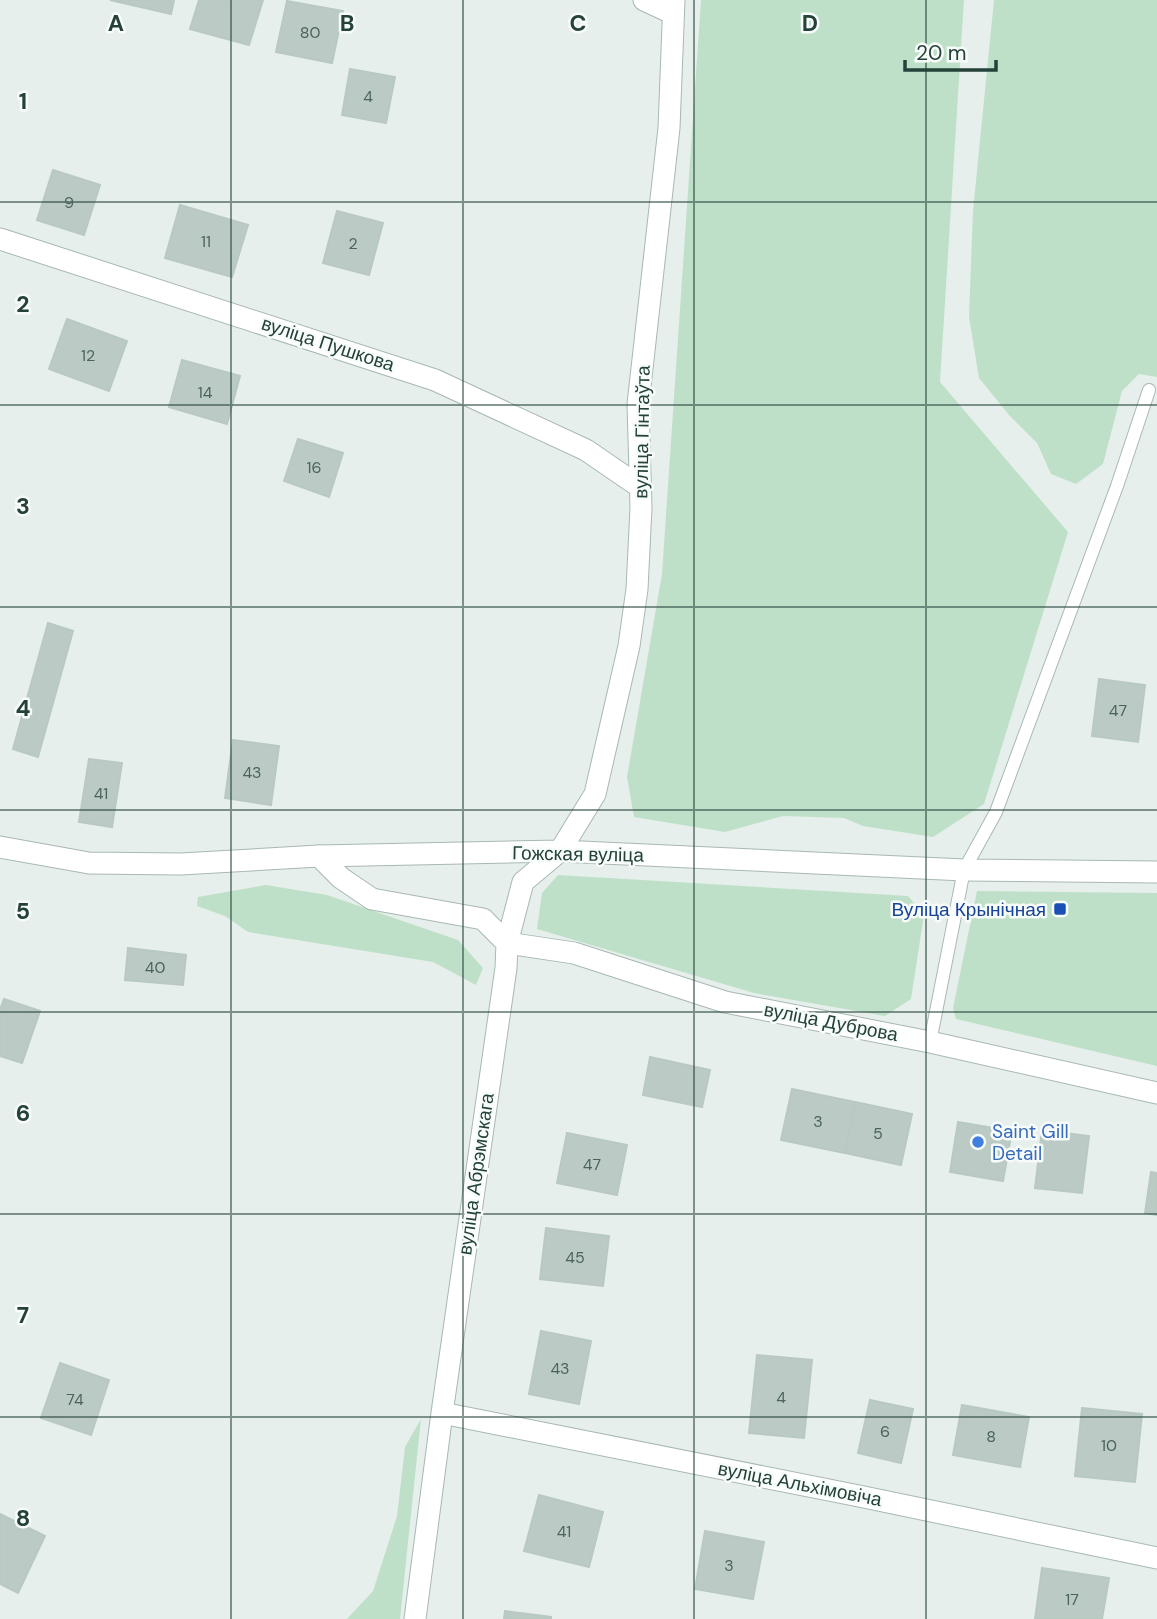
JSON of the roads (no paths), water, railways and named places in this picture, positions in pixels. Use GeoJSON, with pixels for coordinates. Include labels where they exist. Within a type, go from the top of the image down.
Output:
{"type":"FeatureCollection","features":[{"type":"Feature","properties":{"kind":"street"},"geometry":{"type":"LineString","coordinates":[[644,0],[673,6]]}},
{"type":"Feature","properties":{"kind":"street","name":"вуліца Гінтаўта"},"geometry":{"type":"LineString","coordinates":[[507,943],[523,882],[561,851],[595,794],[629,646],[637,589],[640,486],[638,404],[669,128],[673,6]]}},
{"type":"Feature","properties":{"kind":"street","name":"вуліца Пушкова"},"geometry":{"type":"LineString","coordinates":[[0,239],[435,380],[586,450],[640,486]]}},
{"type":"Feature","properties":{"kind":"street","name":"Гожская вуліца"},"geometry":{"type":"LineString","coordinates":[[0,847],[89,863],[181,864],[319,856],[561,851],[964,870],[1157,872]]}},
{"type":"Feature","properties":{"kind":"street"},"geometry":{"type":"LineString","coordinates":[[319,856],[341,878],[372,899],[483,919],[507,943]]}},
{"type":"Feature","properties":{"kind":"street","name":"вуліца Дуброва"},"geometry":{"type":"LineString","coordinates":[[507,943],[574,953],[725,1002],[930,1042],[1157,1093]]}},
{"type":"Feature","properties":{"kind":"street","name":"вуліца Абрэмскага"},"geometry":{"type":"LineString","coordinates":[[415,1619],[506,968],[507,943]]}},
{"type":"Feature","properties":{"kind":"street","name":"вуліца Альхімовіча"},"geometry":{"type":"LineString","coordinates":[[442,1413],[1157,1558]]}},
{"type":"Feature","properties":{"kind":"lane"},"geometry":{"type":"LineString","coordinates":[[930,1042],[964,870],[996,813],[1117,486],[1149,390]]}},
{"type":"Feature","properties":{"kind":"place","name":"Вуліца Крынічная"},"geometry":{"type":"Point","coordinates":[1060,909]}},
{"type":"Feature","properties":{"kind":"place","name":"Saint Gill Detail"},"geometry":{"type":"Point","coordinates":[978,1142]}}]}
